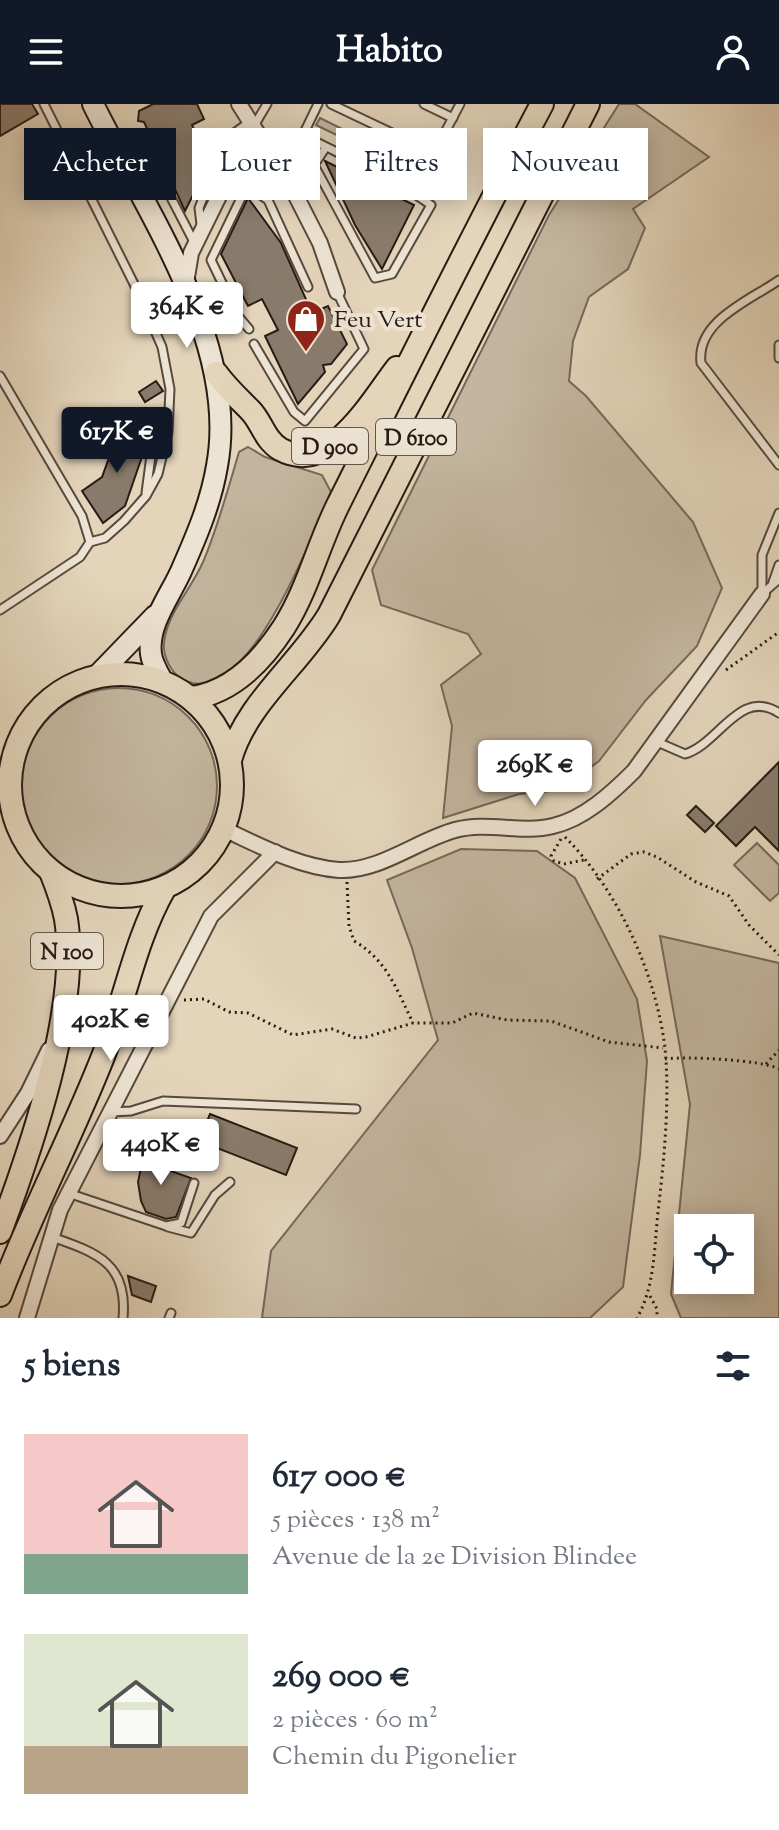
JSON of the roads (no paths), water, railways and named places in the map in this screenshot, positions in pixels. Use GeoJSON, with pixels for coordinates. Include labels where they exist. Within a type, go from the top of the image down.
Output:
{"type":"FeatureCollection","features":[{"type":"Feature","properties":{"kind":"main road","name":"D 900"},"geometry":{"type":"LineString","coordinates":[[93,104],[186,288],[201,322],[216,373],[221,433],[208,507],[160,610],[151,654],[163,682]]}},
{"type":"Feature","properties":{"kind":"main road","name":"D 6100"},"geometry":{"type":"LineString","coordinates":[[191,698],[221,691],[240,676],[283,628],[300,598],[336,509],[542,104]]}},
{"type":"Feature","properties":{"kind":"main road","name":"D 6100"},"geometry":{"type":"LineString","coordinates":[[230,760],[236,738],[250,715],[310,646],[329,615],[415,437],[588,104]]}},
{"type":"Feature","properties":{"kind":"main road","name":"D 900"},"geometry":{"type":"LineString","coordinates":[[216,373],[251,411],[266,438],[281,450],[309,454],[324,451],[343,434],[427,329]]}},
{"type":"Feature","properties":{"kind":"main road","name":"D 900"},"geometry":{"type":"LineString","coordinates":[[96,677],[160,610]]}},
{"type":"Feature","properties":{"kind":"main road","name":"N 100"},"geometry":{"type":"LineString","coordinates":[[0,1232],[26,1157],[58,1031],[68,954],[66,920],[51,872],[21,833],[10,794],[15,753],[33,717],[61,692],[96,677],[141,675],[163,682],[191,698],[216,725],[230,760],[231,806],[224,829],[199,864],[164,889],[135,896],[105,896],[77,888],[51,872]]}},
{"type":"Feature","properties":{"kind":"main road"},"geometry":{"type":"LineString","coordinates":[[0,749],[23,734]]}},
{"type":"Feature","properties":{"kind":"main road"},"geometry":{"type":"LineString","coordinates":[[0,821],[21,833]]}},
{"type":"Feature","properties":{"kind":"main road","name":"N 100"},"geometry":{"type":"LineString","coordinates":[[0,1295],[40,1194],[102,1060],[120,1013],[142,934],[164,889]]}},
{"type":"Feature","properties":{"kind":"street"},"geometry":{"type":"LineString","coordinates":[[239,104],[252,128]]}},
{"type":"Feature","properties":{"kind":"street"},"geometry":{"type":"LineString","coordinates":[[186,288],[188,262],[218,200]]}},
{"type":"Feature","properties":{"kind":"street"},"geometry":{"type":"LineString","coordinates":[[296,200],[320,243],[337,292]]}},
{"type":"Feature","properties":{"kind":"street"},"geometry":{"type":"LineString","coordinates":[[224,829],[320,868],[344,870],[370,865],[465,828],[553,826],[581,814],[614,791],[655,741],[767,589]]}},
{"type":"Feature","properties":{"kind":"street"},"geometry":{"type":"LineString","coordinates":[[27,1318],[51,1237],[68,1193],[211,916],[275,852]]}},
{"type":"Feature","properties":{"kind":"street"},"geometry":{"type":"LineString","coordinates":[[0,1136],[28,1093],[58,1031]]}},
{"type":"Feature","properties":{"kind":"lane"},"geometry":{"type":"LineString","coordinates":[[0,610],[80,557],[90,542],[105,538],[146,496],[158,474],[168,432],[170,389],[162,347],[44,104]]}},
{"type":"Feature","properties":{"kind":"lane"},"geometry":{"type":"LineString","coordinates":[[255,128],[267,104]]}},
{"type":"Feature","properties":{"kind":"lane"},"geometry":{"type":"LineString","coordinates":[[306,128],[318,104]]}},
{"type":"Feature","properties":{"kind":"lane"},"geometry":{"type":"LineString","coordinates":[[331,104],[434,153],[460,104]]}},
{"type":"Feature","properties":{"kind":"lane"},"geometry":{"type":"LineString","coordinates":[[424,104],[453,118]]}},
{"type":"Feature","properties":{"kind":"lane"},"geometry":{"type":"LineString","coordinates":[[320,144],[326,147],[431,205],[392,274],[375,278],[314,165],[326,147]]}},
{"type":"Feature","properties":{"kind":"lane"},"geometry":{"type":"LineString","coordinates":[[175,200],[198,238]]}},
{"type":"Feature","properties":{"kind":"lane"},"geometry":{"type":"LineString","coordinates":[[240,200],[211,260],[238,316],[249,329]]}},
{"type":"Feature","properties":{"kind":"lane"},"geometry":{"type":"LineString","coordinates":[[268,200],[308,287]]}},
{"type":"Feature","properties":{"kind":"lane"},"geometry":{"type":"LineString","coordinates":[[779,280],[708,329],[699,346],[701,363],[779,465]]}},
{"type":"Feature","properties":{"kind":"lane"},"geometry":{"type":"LineString","coordinates":[[254,344],[294,412],[305,421],[364,349],[337,292]]}},
{"type":"Feature","properties":{"kind":"lane"},"geometry":{"type":"LineString","coordinates":[[779,345],[779,358]]}},
{"type":"Feature","properties":{"kind":"lane"},"geometry":{"type":"LineString","coordinates":[[0,376],[82,516],[90,542]]}},
{"type":"Feature","properties":{"kind":"lane"},"geometry":{"type":"LineString","coordinates":[[105,425],[122,419],[151,428],[154,433],[146,474],[146,496]]}},
{"type":"Feature","properties":{"kind":"lane"},"geometry":{"type":"LineString","coordinates":[[767,589],[762,555],[779,513]]}},
{"type":"Feature","properties":{"kind":"lane"},"geometry":{"type":"LineString","coordinates":[[767,589],[779,565]]}},
{"type":"Feature","properties":{"kind":"lane"},"geometry":{"type":"LineString","coordinates":[[767,589],[779,579]]}},
{"type":"Feature","properties":{"kind":"lane"},"geometry":{"type":"LineString","coordinates":[[655,741],[685,754],[705,744],[732,717],[749,707],[766,706],[779,713]]}},
{"type":"Feature","properties":{"kind":"lane"},"geometry":{"type":"LineString","coordinates":[[108,1112],[131,1111],[163,1101],[356,1109]]}},
{"type":"Feature","properties":{"kind":"lane"},"geometry":{"type":"LineString","coordinates":[[68,1193],[191,1233],[215,1195],[230,1182]]}},
{"type":"Feature","properties":{"kind":"lane"},"geometry":{"type":"LineString","coordinates":[[166,1226],[181,1223],[194,1183]]}},
{"type":"Feature","properties":{"kind":"lane"},"geometry":{"type":"LineString","coordinates":[[51,1237],[105,1260],[117,1272],[124,1292],[123,1318]]}},
{"type":"Feature","properties":{"kind":"place","name":"Feu Vert"},"geometry":{"type":"Point","coordinates":[306,353]}}]}
